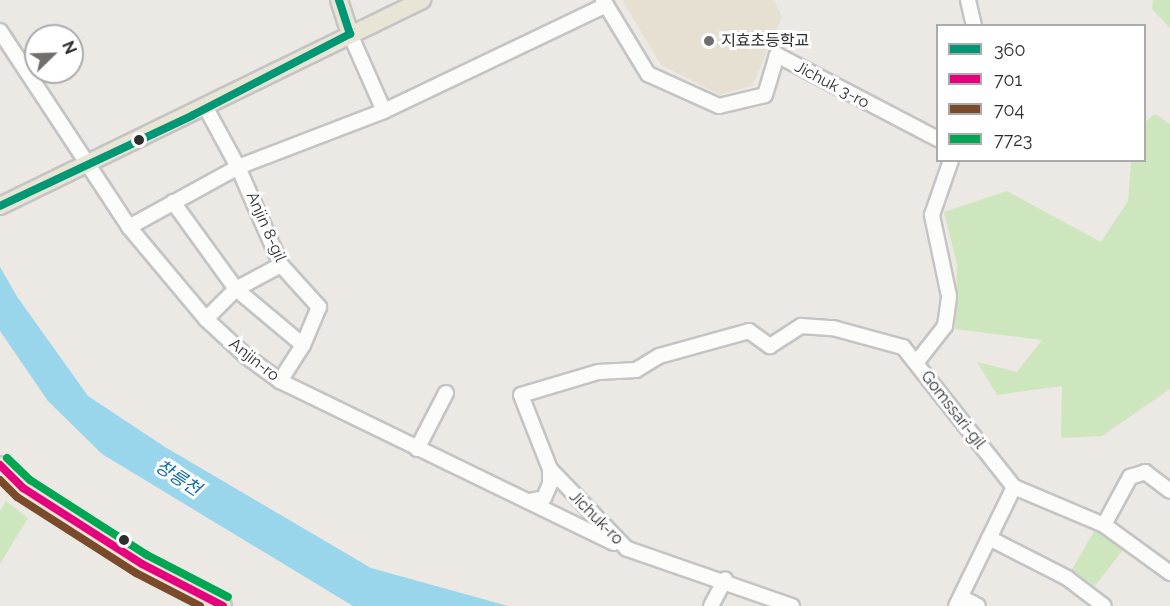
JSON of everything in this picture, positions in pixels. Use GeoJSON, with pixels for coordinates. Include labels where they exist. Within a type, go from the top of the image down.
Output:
{"type":"FeatureCollection","features":[{"type":"Feature","properties":{"kind":"main road"},"geometry":{"type":"LineString","coordinates":[[339,0],[350,34]]}},
{"type":"Feature","properties":{"kind":"main road"},"geometry":{"type":"LineString","coordinates":[[0,206],[206,108],[350,34],[423,0]]}},
{"type":"Feature","properties":{"kind":"main road"},"geometry":{"type":"LineString","coordinates":[[0,465],[23,488],[142,564],[223,606]]}},
{"type":"Feature","properties":{"kind":"street"},"geometry":{"type":"LineString","coordinates":[[969,0],[974,24]]}},
{"type":"Feature","properties":{"kind":"street","name":"Jichuk 3-ro"},"geometry":{"type":"LineString","coordinates":[[384,111],[605,3],[648,74],[719,106],[765,95],[777,55],[936,138]]}},
{"type":"Feature","properties":{"kind":"street","name":"Anjin-ro"},"geometry":{"type":"LineString","coordinates":[[0,31],[129,227],[206,320],[280,381],[627,549]]}},
{"type":"Feature","properties":{"kind":"street"},"geometry":{"type":"LineString","coordinates":[[129,227],[238,167],[384,111],[350,34]]}},
{"type":"Feature","properties":{"kind":"street","name":"Anjin 8-gil"},"geometry":{"type":"LineString","coordinates":[[206,108],[238,167],[281,265],[319,307],[303,345],[280,381]]}},
{"type":"Feature","properties":{"kind":"street","name":"Gomssari-gil"},"geometry":{"type":"LineString","coordinates":[[950,162],[932,215],[949,296],[945,326],[916,363],[1014,488]]}},
{"type":"Feature","properties":{"kind":"street"},"geometry":{"type":"LineString","coordinates":[[173,202],[236,289],[303,345]]}},
{"type":"Feature","properties":{"kind":"street"},"geometry":{"type":"LineString","coordinates":[[206,320],[236,289],[281,265]]}},
{"type":"Feature","properties":{"kind":"street","name":"Jichuk-ro"},"geometry":{"type":"LineString","coordinates":[[792,606],[724,580],[627,549],[550,468],[521,395],[598,372],[636,370],[659,356],[749,331],[770,346],[801,326],[833,328],[903,347],[916,363]]}},
{"type":"Feature","properties":{"kind":"street"},"geometry":{"type":"LineString","coordinates":[[417,449],[446,393]]}},
{"type":"Feature","properties":{"kind":"street"},"geometry":{"type":"LineString","coordinates":[[529,501],[544,498],[550,484],[550,468]]}},
{"type":"Feature","properties":{"kind":"street"},"geometry":{"type":"LineString","coordinates":[[1104,525],[1130,477],[1145,472],[1170,491]]}},
{"type":"Feature","properties":{"kind":"street"},"geometry":{"type":"LineString","coordinates":[[978,606],[958,601],[1014,488],[1104,525],[1170,573]]}},
{"type":"Feature","properties":{"kind":"street"},"geometry":{"type":"LineString","coordinates":[[989,538],[1067,578],[1104,606]]}},
{"type":"Feature","properties":{"kind":"street"},"geometry":{"type":"LineString","coordinates":[[711,606],[724,580]]}},
{"type":"Feature","properties":{"kind":"shaded area","name":"지효초등학교"},"geometry":{"type":"Polygon","coordinates":[[[622,0],[774,0],[782,17],[752,86],[720,95],[661,65],[622,0]]]}},
{"type":"Feature","properties":{"kind":"green space"},"geometry":{"type":"Polygon","coordinates":[[[1153,0],[1170,0],[1170,28],[1152,9],[1153,0]]]}},
{"type":"Feature","properties":{"kind":"green space"},"geometry":{"type":"Polygon","coordinates":[[[1155,114],[1170,124],[1170,389],[1102,436],[1061,438],[1062,386],[997,395],[977,362],[1017,372],[1042,340],[955,329],[957,264],[944,212],[1007,191],[1101,242],[1128,201],[1131,162],[1146,162],[1146,121],[1155,114]]]}},
{"type":"Feature","properties":{"kind":"green space"},"geometry":{"type":"Polygon","coordinates":[[[6,501],[28,518],[0,564],[0,511],[6,501]]]}},
{"type":"Feature","properties":{"kind":"green space"},"geometry":{"type":"Polygon","coordinates":[[[1096,528],[1125,547],[1095,586],[1071,571],[1096,528]]]}},
{"type":"Feature","properties":{"kind":"water","name":"창릉천"},"geometry":{"type":"Polygon","coordinates":[[[0,267],[18,298],[88,396],[165,447],[371,568],[508,606],[353,606],[102,454],[48,401],[0,331],[0,267]]]}},
{"type":"Feature","properties":{"kind":"transit line","name":"360"},"geometry":{"type":"LineString","coordinates":[[0,206],[193,115],[350,34],[339,0]]}},
{"type":"Feature","properties":{"kind":"transit line","name":"7723"},"geometry":{"type":"LineString","coordinates":[[7,458],[30,480],[147,555],[228,597]]}},
{"type":"Feature","properties":{"kind":"transit line","name":"701"},"geometry":{"type":"LineString","coordinates":[[0,465],[23,488],[142,564],[223,606]]}},
{"type":"Feature","properties":{"kind":"transit line","name":"704"},"geometry":{"type":"LineString","coordinates":[[0,480],[17,497],[136,573],[200,606]]}},
{"type":"Feature","properties":{"kind":"place","name":"지효초등학교"},"geometry":{"type":"Point","coordinates":[709,41]}}]}
